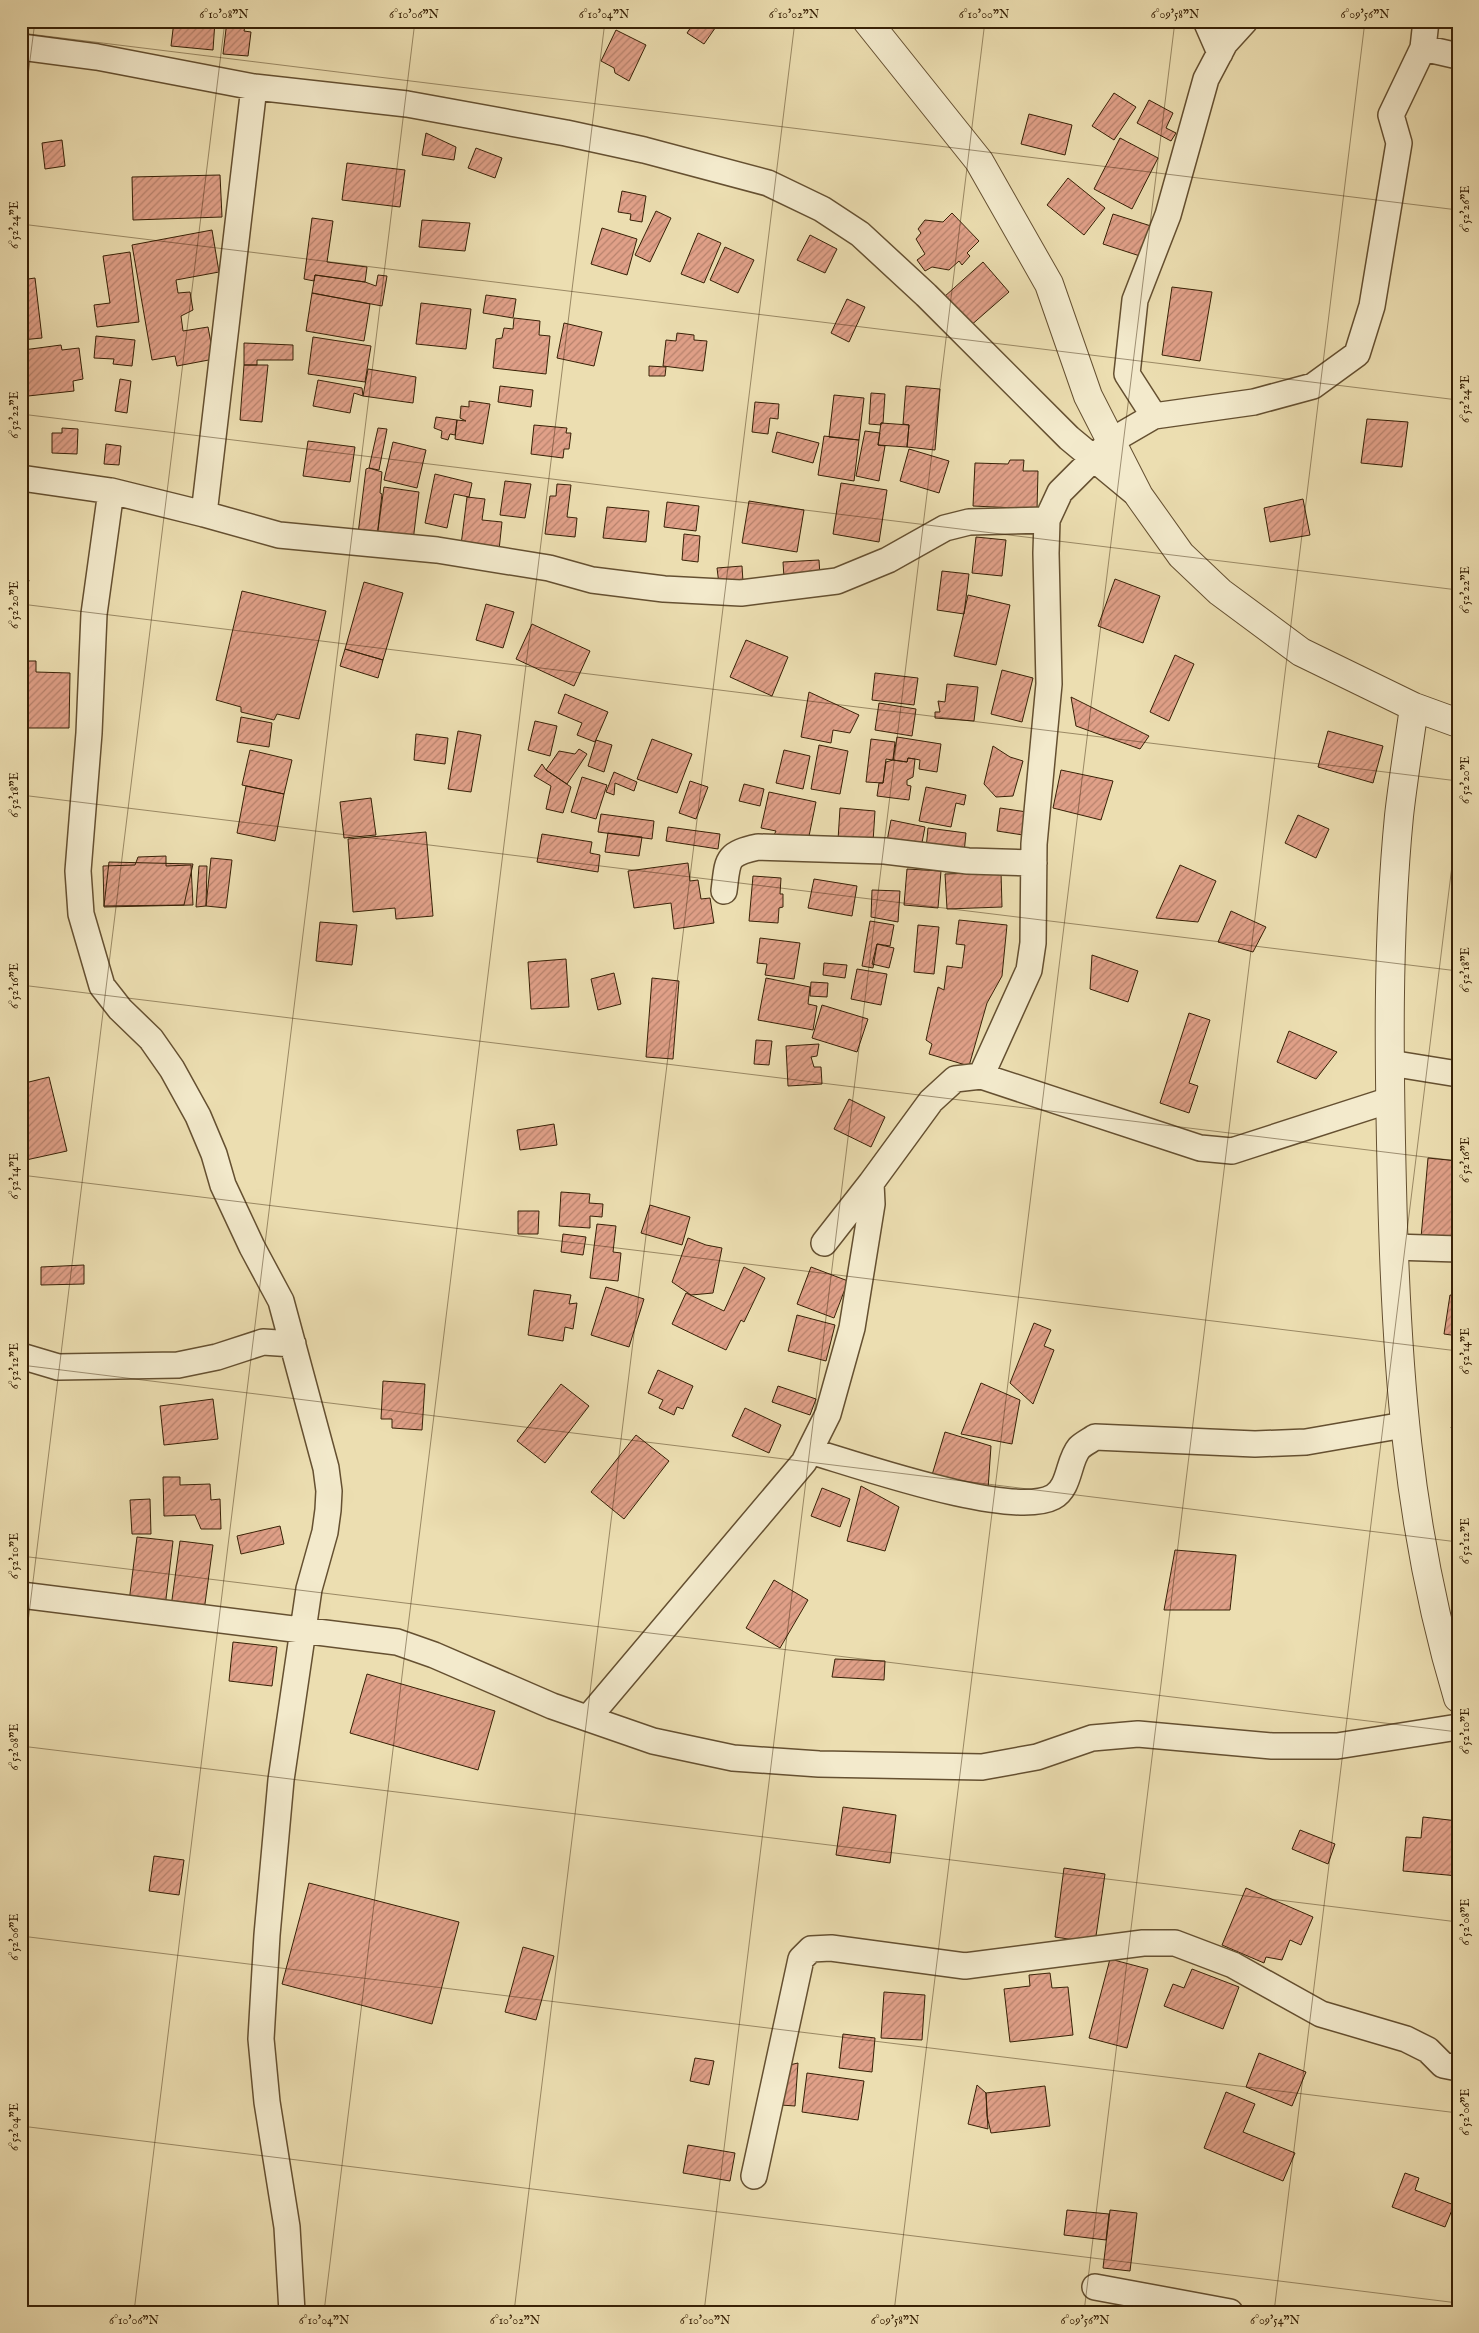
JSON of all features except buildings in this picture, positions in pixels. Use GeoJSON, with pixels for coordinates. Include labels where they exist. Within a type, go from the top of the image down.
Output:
{"type":"FeatureCollection","features":[{"type":"Feature","properties":{"kind":"street"},"geometry":{"type":"LineString","coordinates":[[867,21],[979,161],[1049,284],[1088,396],[1102,450],[1139,496],[1181,555],[1220,592],[1301,652],[1414,707],[1458,723]]}},
{"type":"Feature","properties":{"kind":"street"},"geometry":{"type":"LineString","coordinates":[[1206,21],[1220,52]]}},
{"type":"Feature","properties":{"kind":"street"},"geometry":{"type":"LineString","coordinates":[[1154,416],[1127,374],[1135,300],[1168,215],[1206,79],[1225,43],[1245,21]]}},
{"type":"Feature","properties":{"kind":"street"},"geometry":{"type":"LineString","coordinates":[[980,1076],[1029,970],[1033,943],[1034,863],[1049,684],[1047,520],[1060,492],[1102,450],[1154,416],[1254,402],[1313,386],[1357,354],[1372,306],[1398,143],[1391,115],[1423,48],[1426,21]]}},
{"type":"Feature","properties":{"kind":"street"},"geometry":{"type":"LineString","coordinates":[[21,47],[97,57],[254,87],[407,104],[566,133],[644,150],[768,183],[822,210],[860,234],[926,294],[1069,438],[1102,450]]}},
{"type":"Feature","properties":{"kind":"street"},"geometry":{"type":"LineString","coordinates":[[1423,48],[1458,56]]}},
{"type":"Feature","properties":{"kind":"street"},"geometry":{"type":"LineString","coordinates":[[204,514],[254,87]]}},
{"type":"Feature","properties":{"kind":"street"},"geometry":{"type":"LineString","coordinates":[[21,478],[111,491],[279,535],[437,550],[549,568],[592,580],[664,589],[741,594],[837,581],[888,560],[946,528],[969,522],[1047,520]]}},
{"type":"Feature","properties":{"kind":"street"},"geometry":{"type":"LineString","coordinates":[[111,491],[94,614],[89,733],[78,871],[81,914],[102,986],[120,1009],[151,1039],[172,1069],[198,1116],[214,1154],[223,1185],[252,1247],[281,1301],[326,1468],[329,1490],[324,1532],[309,1589],[302,1631],[281,1780],[267,1935],[261,2039],[267,2102],[287,2228],[292,2312]]}},
{"type":"Feature","properties":{"kind":"street"},"geometry":{"type":"LineString","coordinates":[[1414,707],[1399,817],[1392,940],[1390,1100],[1393,1248],[1400,1388],[1418,1529],[1440,1638],[1458,1698]]}},
{"type":"Feature","properties":{"kind":"street"},"geometry":{"type":"LineString","coordinates":[[724,891],[727,864],[737,851],[758,847],[885,851],[968,861],[1034,863]]}},
{"type":"Feature","properties":{"kind":"street"},"geometry":{"type":"LineString","coordinates":[[1390,1062],[1458,1074]]}},
{"type":"Feature","properties":{"kind":"street"},"geometry":{"type":"LineString","coordinates":[[824,1243],[871,1183],[930,1101],[955,1079],[980,1076],[1200,1148],[1232,1151],[1390,1100]]}},
{"type":"Feature","properties":{"kind":"street"},"geometry":{"type":"LineString","coordinates":[[588,1718],[804,1462],[810,1451],[828,1414],[852,1328],[872,1204],[871,1183]]}},
{"type":"Feature","properties":{"kind":"street"},"geometry":{"type":"LineString","coordinates":[[1393,1248],[1458,1249]]}},
{"type":"Feature","properties":{"kind":"street"},"geometry":{"type":"LineString","coordinates":[[21,1356],[58,1367],[178,1365],[217,1357],[263,1342],[293,1344]]}},
{"type":"Feature","properties":{"kind":"street"},"geometry":{"type":"LineString","coordinates":[[810,1451],[960,1495],[1033,1504],[1054,1497],[1066,1481],[1079,1448],[1095,1437],[1254,1444],[1298,1443],[1404,1425]]}},
{"type":"Feature","properties":{"kind":"street"},"geometry":{"type":"LineString","coordinates":[[21,1595],[397,1642],[434,1655],[552,1706],[653,1740],[734,1758],[819,1764],[982,1766],[1037,1757],[1092,1738],[1138,1734],[1272,1746],[1337,1746],[1458,1727]]}},
{"type":"Feature","properties":{"kind":"street"},"geometry":{"type":"LineString","coordinates":[[754,2176],[801,1959],[811,1949],[831,1948],[964,1966],[1143,1943],[1175,1943],[1233,1965],[1321,2014],[1406,2039],[1428,2050],[1443,2065],[1458,2068]]}},
{"type":"Feature","properties":{"kind":"street"},"geometry":{"type":"LineString","coordinates":[[1095,2287],[1230,2312]]}}]}
